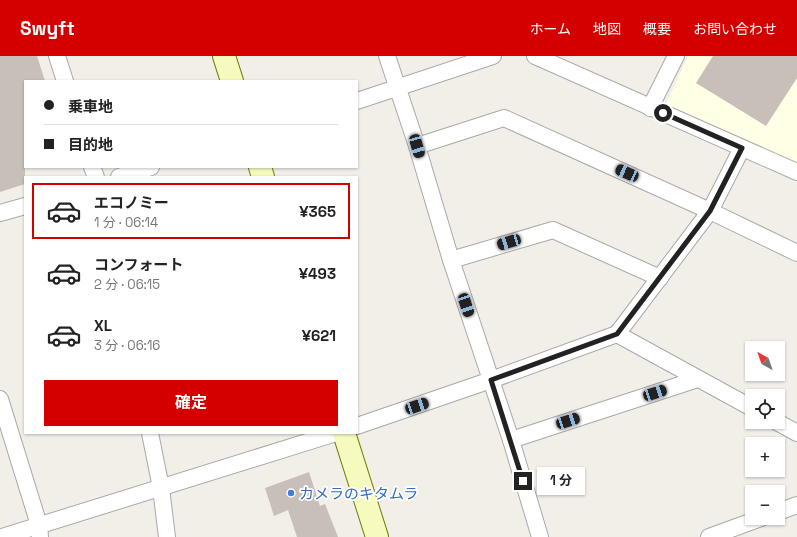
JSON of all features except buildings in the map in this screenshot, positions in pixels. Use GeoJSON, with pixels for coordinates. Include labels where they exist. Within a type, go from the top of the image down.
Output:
{"type":"FeatureCollection","features":[{"type":"Feature","properties":{"kind":"street"},"geometry":{"type":"LineString","coordinates":[[57,56],[65,80]]}},
{"type":"Feature","properties":{"kind":"street"},"geometry":{"type":"LineString","coordinates":[[224,56],[232,80]]}},
{"type":"Feature","properties":{"kind":"street"},"geometry":{"type":"LineString","coordinates":[[388,56],[451,260],[491,380],[540,537]]}},
{"type":"Feature","properties":{"kind":"street"},"geometry":{"type":"LineString","coordinates":[[358,101],[493,56]]}},
{"type":"Feature","properties":{"kind":"street"},"geometry":{"type":"LineString","coordinates":[[534,56],[797,172]]}},
{"type":"Feature","properties":{"kind":"street"},"geometry":{"type":"LineString","coordinates":[[650,108],[676,56]]}},
{"type":"Feature","properties":{"kind":"street"},"geometry":{"type":"LineString","coordinates":[[417,146],[504,118],[710,211],[797,253]]}},
{"type":"Feature","properties":{"kind":"street"},"geometry":{"type":"LineString","coordinates":[[358,426],[491,380],[617,334],[710,211],[742,148]]}},
{"type":"Feature","properties":{"kind":"street"},"geometry":{"type":"LineString","coordinates":[[122,176],[148,168]]}},
{"type":"Feature","properties":{"kind":"street"},"geometry":{"type":"LineString","coordinates":[[0,213],[24,206]]}},
{"type":"Feature","properties":{"kind":"street"},"geometry":{"type":"LineString","coordinates":[[451,260],[553,230],[660,278]]}},
{"type":"Feature","properties":{"kind":"street"},"geometry":{"type":"LineString","coordinates":[[617,334],[745,404]]}},
{"type":"Feature","properties":{"kind":"street"},"geometry":{"type":"LineString","coordinates":[[510,440],[698,379]]}},
{"type":"Feature","properties":{"kind":"street"},"geometry":{"type":"LineString","coordinates":[[0,399],[39,531]]}},
{"type":"Feature","properties":{"kind":"street"},"geometry":{"type":"LineString","coordinates":[[785,426],[797,433]]}},
{"type":"Feature","properties":{"kind":"street"},"geometry":{"type":"LineString","coordinates":[[150,434],[161,488],[167,537]]}},
{"type":"Feature","properties":{"kind":"street"},"geometry":{"type":"LineString","coordinates":[[2,537],[39,531],[161,488],[333,434]]}},
{"type":"Feature","properties":{"kind":"street"},"geometry":{"type":"LineString","coordinates":[[344,434],[377,537]]}},
{"type":"Feature","properties":{"kind":"street"},"geometry":{"type":"LineString","coordinates":[[785,509],[797,505]]}},
{"type":"Feature","properties":{"kind":"street"},"geometry":{"type":"LineString","coordinates":[[709,537],[745,524]]}},
{"type":"Feature","properties":{"kind":"shaded area"},"geometry":{"type":"Polygon","coordinates":[[[688,56],[797,56],[797,163],[665,106],[688,56]]]}},
{"type":"Feature","properties":{"kind":"place","name":"カメラのキタムラ"},"geometry":{"type":"Point","coordinates":[291,493]}},
{"type":"Feature","properties":{"kind":"route"},"geometry":{"type":"LineString","coordinates":[[523,481],[491,380],[617,334],[710,211],[742,148],[663,113]]}}]}
